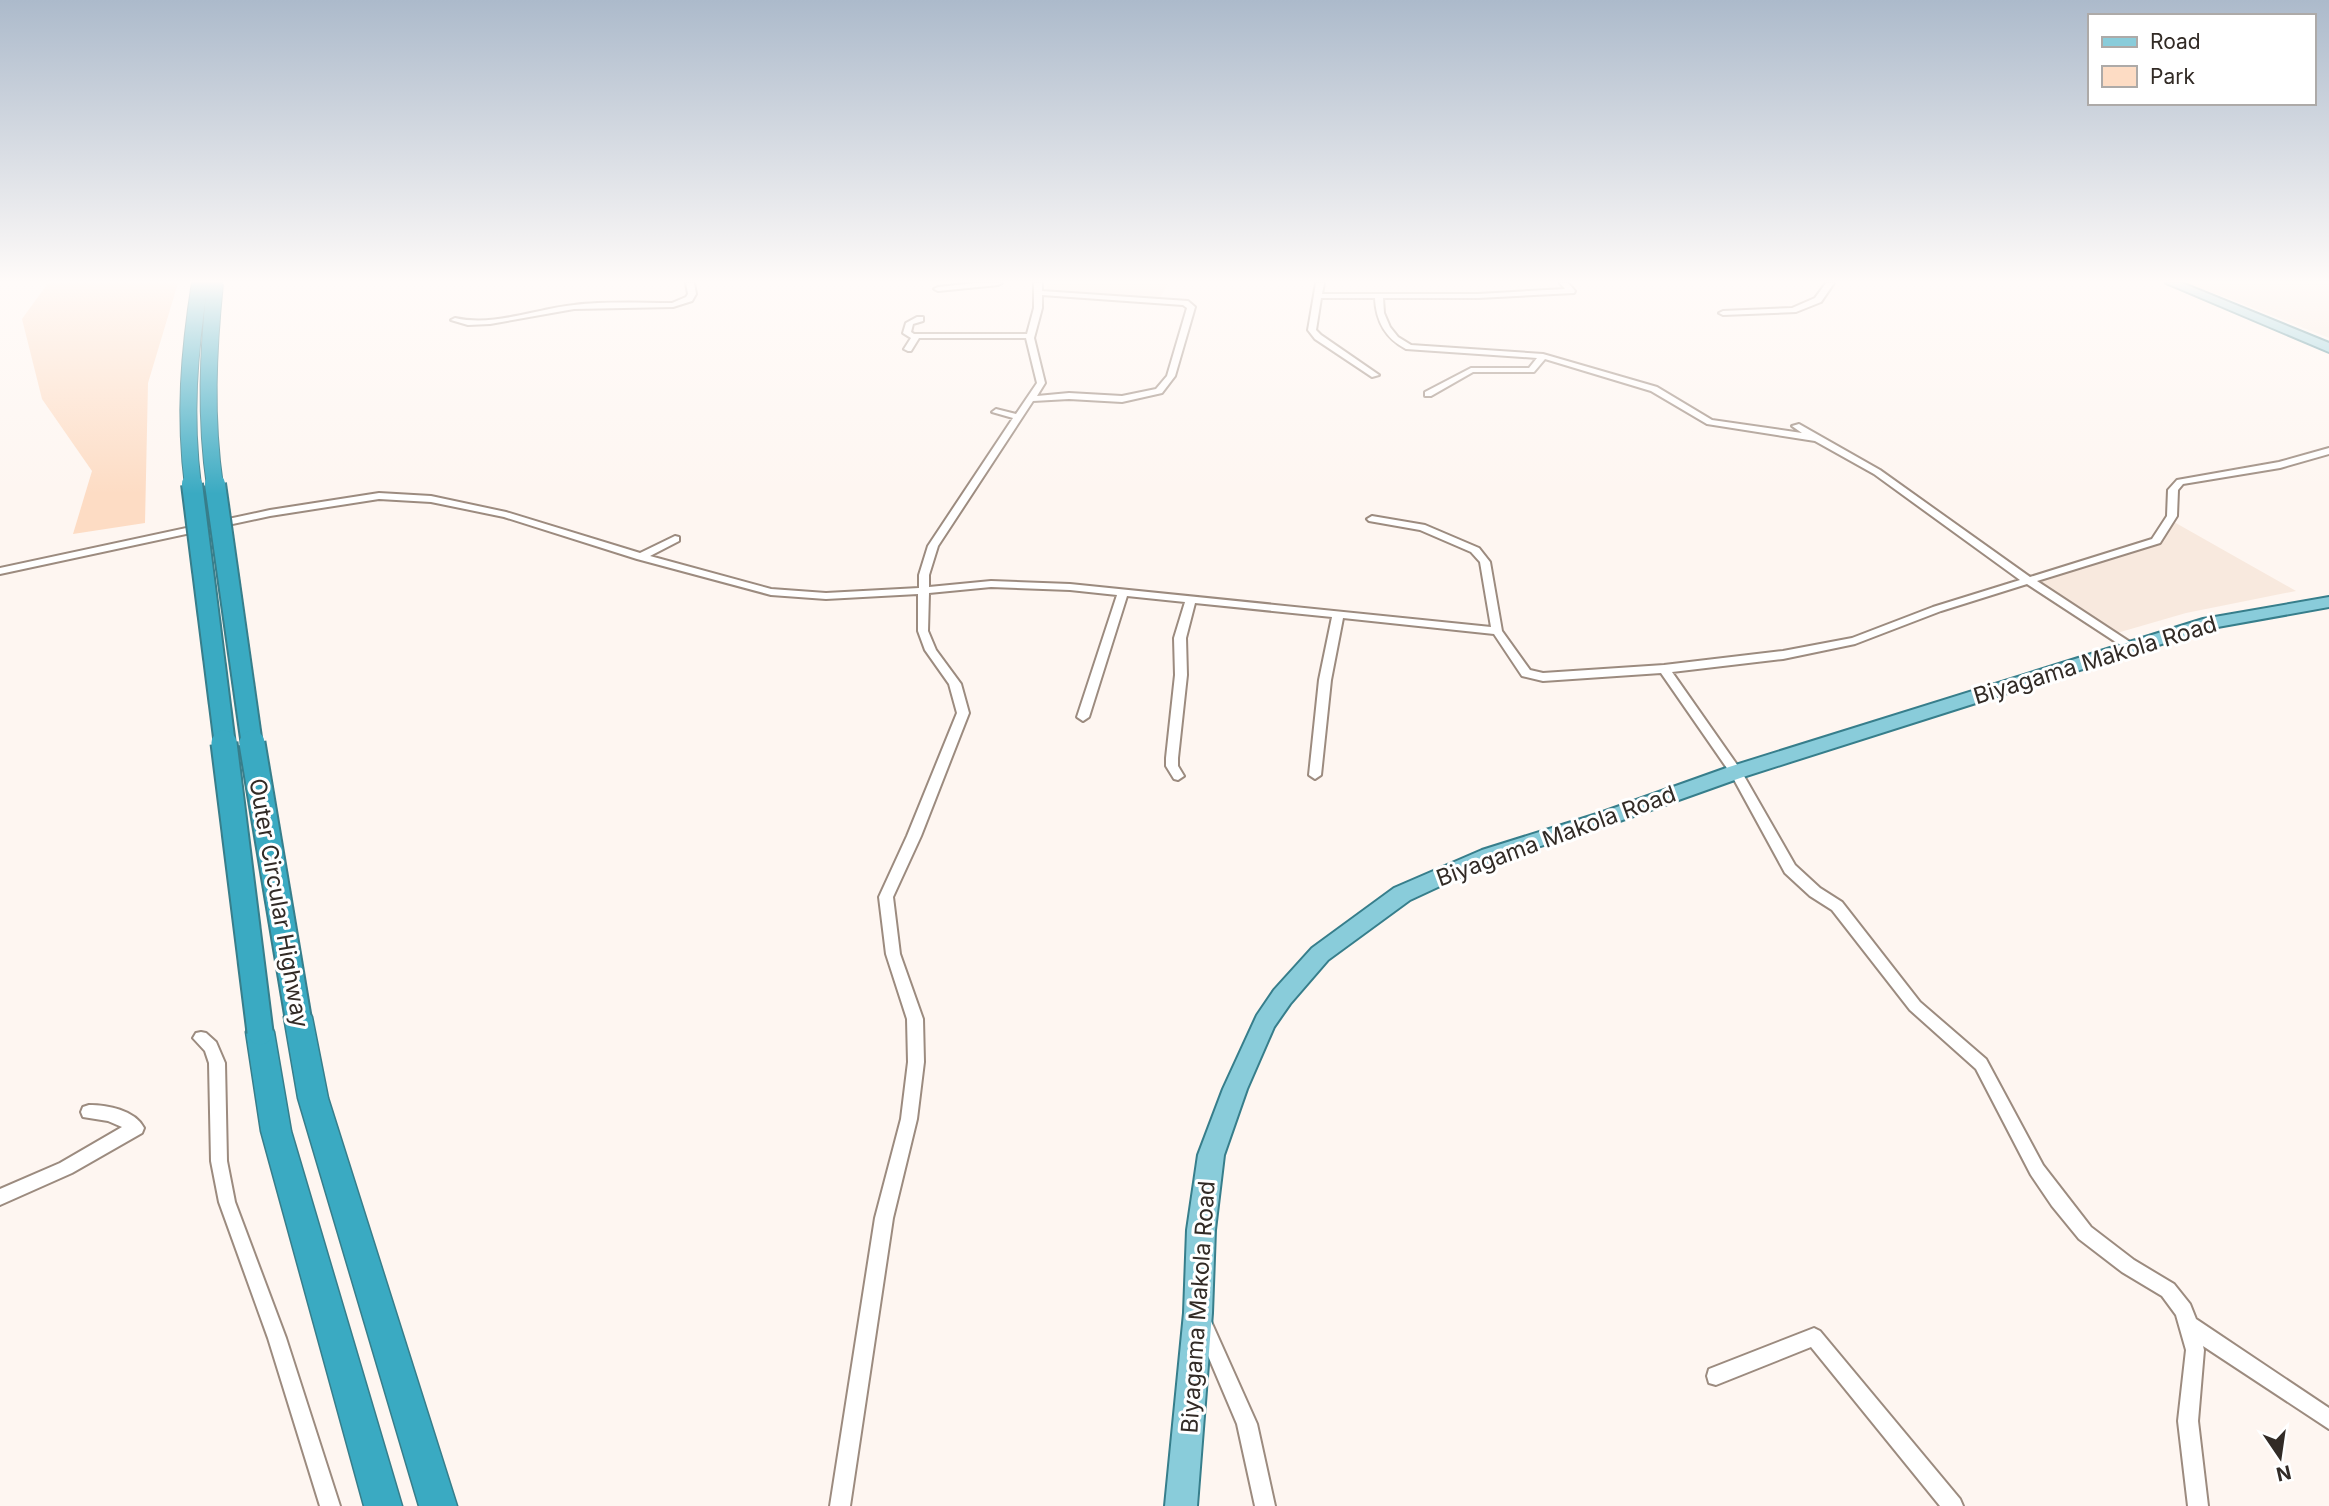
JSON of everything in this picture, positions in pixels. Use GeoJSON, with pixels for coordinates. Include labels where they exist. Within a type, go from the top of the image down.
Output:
{"type":"FeatureCollection","features":[{"type":"Feature","properties":{"kind":"highway","name":"Outer Circular Highway"},"geometry":{"type":"LineString","coordinates":[[189,353],[188,449],[228,791],[276,1131],[383,1506]]}},
{"type":"Feature","properties":{"kind":"highway","name":"Outer Circular Highway"},"geometry":{"type":"LineString","coordinates":[[208,353],[209,444],[254,756],[313,1098],[438,1506]]}},
{"type":"Feature","properties":{"kind":"main road","name":"Biyagama Makola Road"},"geometry":{"type":"LineString","coordinates":[[1181,1506],[1198,1313],[1205,1190],[1211,1155],[1265,1022],[1282,997],[1320,954],[1385,906],[1433,878],[1489,855],[1607,818],[1736,772],[2209,623],[2329,602]]}},
{"type":"Feature","properties":{"kind":"street"},"geometry":{"type":"LineString","coordinates":[[840,1506],[884,1219],[909,1119],[916,1062],[915,1019],[893,954],[886,897],[914,836],[963,713],[955,684],[931,650],[923,631],[923,575],[933,546],[1041,383],[1035,353]]}},
{"type":"Feature","properties":{"kind":"street"},"geometry":{"type":"LineString","coordinates":[[1031,399],[1069,396],[1122,399],[1158,391],[1171,376],[1178,353]]}},
{"type":"Feature","properties":{"kind":"street"},"geometry":{"type":"LineString","coordinates":[[1342,353],[1375,375]]}},
{"type":"Feature","properties":{"kind":"street"},"geometry":{"type":"LineString","coordinates":[[1497,353],[1543,356],[1654,389],[1710,422],[1822,439]]}},
{"type":"Feature","properties":{"kind":"street"},"geometry":{"type":"LineString","coordinates":[[1429,394],[1471,370],[1531,370],[1543,356]]}},
{"type":"Feature","properties":{"kind":"street"},"geometry":{"type":"LineString","coordinates":[[996,412],[1018,417]]}},
{"type":"Feature","properties":{"kind":"street"},"geometry":{"type":"LineString","coordinates":[[1796,426],[1822,439],[1906,492],[2026,579],[2132,648]]}},
{"type":"Feature","properties":{"kind":"street"},"geometry":{"type":"LineString","coordinates":[[1372,519],[1422,527],[1475,550],[1485,562],[1497,631],[1522,670],[1538,677],[1664,669],[1783,655],[1855,641],[1937,609],[2026,579],[2156,541],[2172,516],[2173,490],[2180,482],[2280,465],[2329,451]]}},
{"type":"Feature","properties":{"kind":"street"},"geometry":{"type":"LineString","coordinates":[[0,571],[270,513],[379,496],[431,499],[506,515],[642,557],[771,592],[826,596],[991,584],[1070,587],[1497,631]]}},
{"type":"Feature","properties":{"kind":"street"},"geometry":{"type":"LineString","coordinates":[[642,557],[674,539]]}},
{"type":"Feature","properties":{"kind":"street"},"geometry":{"type":"LineString","coordinates":[[1083,718],[1123,593]]}},
{"type":"Feature","properties":{"kind":"street"},"geometry":{"type":"LineString","coordinates":[[1178,776],[1171,766],[1181,675],[1180,638],[1191,600]]}},
{"type":"Feature","properties":{"kind":"street"},"geometry":{"type":"LineString","coordinates":[[1315,775],[1325,680],[1338,615]]}},
{"type":"Feature","properties":{"kind":"street"},"geometry":{"type":"LineString","coordinates":[[1664,669],[1736,772],[1790,869],[1815,892],[1837,906],[1915,1006],[1980,1064],[1997,1091],[2037,1170],[2058,1200],[2085,1233],[2128,1266],[2168,1290],[2184,1310],[2195,1350],[2188,1421],[2198,1506]]}},
{"type":"Feature","properties":{"kind":"street"},"geometry":{"type":"LineString","coordinates":[[201,1038],[211,1047],[217,1063],[219,1161],[227,1202],[277,1338],[330,1506]]}},
{"type":"Feature","properties":{"kind":"street"},"geometry":{"type":"LineString","coordinates":[[0,1197],[66,1168],[136,1128],[123,1118],[103,1112],[89,1112]]}},
{"type":"Feature","properties":{"kind":"street"},"geometry":{"type":"LineString","coordinates":[[1198,1313],[1229,1378],[1247,1424],[1265,1506]]}},
{"type":"Feature","properties":{"kind":"street"},"geometry":{"type":"LineString","coordinates":[[2190,1326],[2329,1419]]}},
{"type":"Feature","properties":{"kind":"street"},"geometry":{"type":"LineString","coordinates":[[1716,1376],[1814,1337],[1953,1506]]}},
{"type":"Feature","properties":{"kind":"shaded area"},"geometry":{"type":"Polygon","coordinates":[[[2174,522],[2296,591],[2186,613],[2117,633],[2037,579],[2164,538],[2174,522]]]}},
{"type":"Feature","properties":{"kind":"green space"},"geometry":{"type":"Polygon","coordinates":[[[31,353],[157,353],[148,383],[145,523],[73,534],[92,471],[42,399],[31,353]]]}}]}
